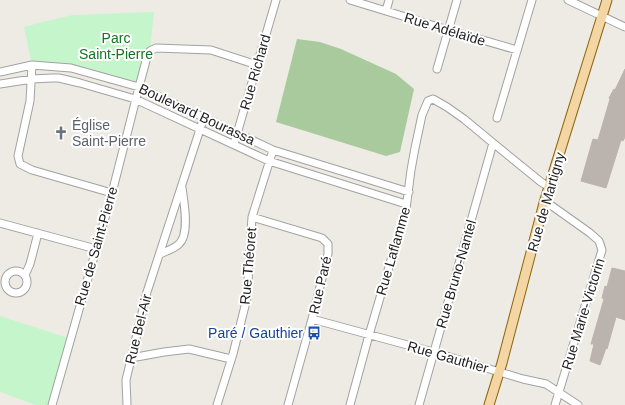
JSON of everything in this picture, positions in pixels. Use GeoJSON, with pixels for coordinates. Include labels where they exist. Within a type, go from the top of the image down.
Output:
{"type":"FeatureCollection","features":[{"type":"Feature","properties":{"kind":"main road","name":"Rue de Martigny"},"geometry":{"type":"LineString","coordinates":[[489,405],[544,203],[607,0]]}},
{"type":"Feature","properties":{"kind":"street","name":"Rue Richard"},"geometry":{"type":"LineString","coordinates":[[234,144],[276,0]]}},
{"type":"Feature","properties":{"kind":"street","name":"Rue Adélaïde"},"geometry":{"type":"LineString","coordinates":[[350,0],[517,50]]}},
{"type":"Feature","properties":{"kind":"street"},"geometry":{"type":"LineString","coordinates":[[386,11],[389,0]]}},
{"type":"Feature","properties":{"kind":"street"},"geometry":{"type":"LineString","coordinates":[[437,69],[457,0]]}},
{"type":"Feature","properties":{"kind":"street"},"geometry":{"type":"LineString","coordinates":[[497,118],[532,0]]}},
{"type":"Feature","properties":{"kind":"street"},"geometry":{"type":"LineString","coordinates":[[568,0],[625,27]]}},
{"type":"Feature","properties":{"kind":"street","name":"Rue de Saint-Pierre"},"geometry":{"type":"LineString","coordinates":[[52,405],[112,193],[147,57],[150,51],[156,48],[211,50],[257,65]]}},
{"type":"Feature","properties":{"kind":"street"},"geometry":{"type":"LineString","coordinates":[[32,65],[30,102],[18,156],[20,164],[32,170],[112,193]]}},
{"type":"Feature","properties":{"kind":"street","name":"Boulevard Bourassa"},"geometry":{"type":"LineString","coordinates":[[0,72],[32,65],[71,68],[139,86],[273,150],[408,192]]}},
{"type":"Feature","properties":{"kind":"street"},"geometry":{"type":"LineString","coordinates":[[80,83],[82,71]]}},
{"type":"Feature","properties":{"kind":"street","name":"Boulevard Bourassa"},"geometry":{"type":"LineString","coordinates":[[0,84],[32,79],[59,78],[136,99],[270,161],[406,204]]}},
{"type":"Feature","properties":{"kind":"street","name":"Rue Laflamme"},"geometry":{"type":"LineString","coordinates":[[350,405],[406,209],[412,162],[422,115],[428,101],[433,99],[447,107],[493,143]]}},
{"type":"Feature","properties":{"kind":"street","name":"Rue Bel-Air"},"geometry":{"type":"LineString","coordinates":[[127,405],[126,380],[147,292],[204,117]]}},
{"type":"Feature","properties":{"kind":"street"},"geometry":{"type":"LineString","coordinates":[[493,143],[549,187]]}},
{"type":"Feature","properties":{"kind":"street","name":"Rue Bruno-Nantel"},"geometry":{"type":"LineString","coordinates":[[419,405],[493,143]]}},
{"type":"Feature","properties":{"kind":"street","name":"Rue Théoret"},"geometry":{"type":"LineString","coordinates":[[217,405],[247,298],[252,217],[273,150]]}},
{"type":"Feature","properties":{"kind":"street"},"geometry":{"type":"LineString","coordinates":[[306,173],[310,161]]}},
{"type":"Feature","properties":{"kind":"street","name":"Rue Bel-Air"},"geometry":{"type":"LineString","coordinates":[[160,254],[172,249],[180,243],[184,235],[182,186]]}},
{"type":"Feature","properties":{"kind":"street","name":"Rue Marie-Victorin"},"geometry":{"type":"LineString","coordinates":[[544,203],[552,206],[590,233],[599,241],[602,250],[555,405]]}},
{"type":"Feature","properties":{"kind":"street","name":"Rue Paré"},"geometry":{"type":"LineString","coordinates":[[252,217],[322,238],[328,244],[328,254],[312,319],[288,405]]}},
{"type":"Feature","properties":{"kind":"street"},"geometry":{"type":"LineString","coordinates":[[0,223],[96,249]]}},
{"type":"Feature","properties":{"kind":"street"},"geometry":{"type":"LineString","coordinates":[[25,275],[30,264],[38,233]]}},
{"type":"Feature","properties":{"kind":"street","name":"Rue Gauthier"},"geometry":{"type":"LineString","coordinates":[[312,319],[433,352],[523,379],[546,384],[578,405]]}},
{"type":"Feature","properties":{"kind":"street"},"geometry":{"type":"LineString","coordinates":[[131,358],[164,352],[189,350],[231,359]]}},
{"type":"Feature","properties":{"kind":"green space","name":"Parc Saint-Pierre"},"geometry":{"type":"Polygon","coordinates":[[[154,12],[150,51],[139,87],[71,68],[32,65],[24,27],[73,15],[154,12]]]}},
{"type":"Feature","properties":{"kind":"green space"},"geometry":{"type":"Polygon","coordinates":[[[297,39],[320,42],[341,49],[396,74],[414,89],[400,152],[386,156],[276,122],[297,39]]]}},
{"type":"Feature","properties":{"kind":"green space"},"geometry":{"type":"Polygon","coordinates":[[[0,316],[71,339],[52,405],[36,405],[0,392],[0,316]]]}},
{"type":"Feature","properties":{"kind":"building"},"geometry":{"type":"Polygon","coordinates":[[[625,69],[625,137],[623,141],[621,140],[606,188],[581,181],[593,139],[598,140],[610,99],[609,98],[614,89],[615,90],[625,69]]]}},
{"type":"Feature","properties":{"kind":"building"},"geometry":{"type":"Polygon","coordinates":[[[612,268],[625,271],[625,320],[616,317],[607,349],[606,348],[600,365],[590,361],[594,344],[591,344],[604,299],[602,298],[605,286],[607,287],[612,268]]]}},
{"type":"Feature","properties":{"kind":"place","name":"Église Saint-Pierre"},"geometry":{"type":"Point","coordinates":[61,133]}},
{"type":"Feature","properties":{"kind":"place","name":"Paré / Gauthier"},"geometry":{"type":"Point","coordinates":[314,333]}}]}
